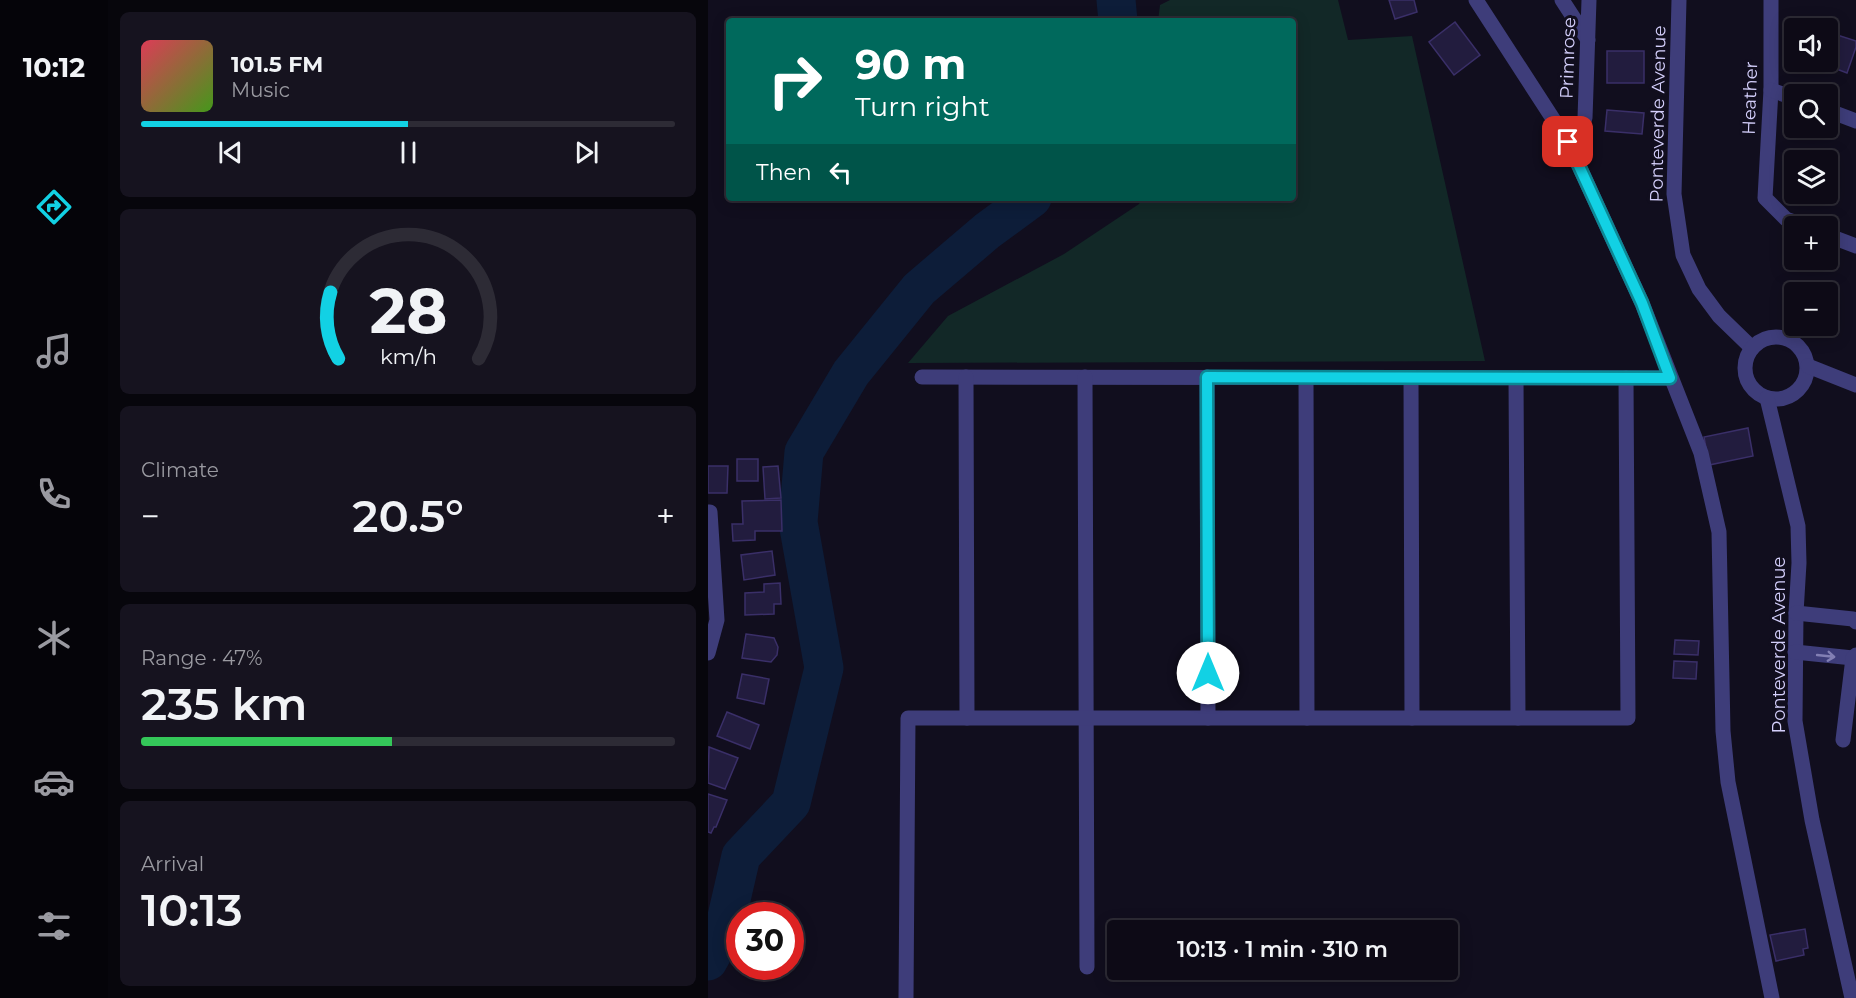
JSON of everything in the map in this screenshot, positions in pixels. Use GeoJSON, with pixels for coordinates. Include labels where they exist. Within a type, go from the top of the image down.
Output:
{"type":"FeatureCollection","features":[{"type":"Feature","properties":{"kind":"street"},"geometry":{"type":"LineString","coordinates":[[1476,0],[1568,142],[1642,303],[1701,453],[1719,532],[1723,731],[1728,782],[1772,998]]}},
{"type":"Feature","properties":{"kind":"street"},"geometry":{"type":"LineString","coordinates":[[1562,0],[1588,40]]}},
{"type":"Feature","properties":{"kind":"street","name":"Primrose"},"geometry":{"type":"LineString","coordinates":[[1585,118],[1589,0]]}},
{"type":"Feature","properties":{"kind":"street","name":"Ponteverde Avenue"},"geometry":{"type":"LineString","coordinates":[[1679,0],[1674,194],[1683,255],[1699,290],[1719,316],[1752,348]]}},
{"type":"Feature","properties":{"kind":"street","name":"Heather"},"geometry":{"type":"LineString","coordinates":[[1771,0],[1771,90],[1765,198],[1784,217]]}},
{"type":"Feature","properties":{"kind":"street"},"geometry":{"type":"LineString","coordinates":[[1771,90],[1784,95]]}},
{"type":"Feature","properties":{"kind":"street"},"geometry":{"type":"LineString","coordinates":[[1838,114],[1856,121]]}},
{"type":"Feature","properties":{"kind":"street"},"geometry":{"type":"LineString","coordinates":[[1838,239],[1856,246]]}},
{"type":"Feature","properties":{"kind":"street"},"geometry":{"type":"LineString","coordinates":[[1774,337],[1786,338],[1797,344],[1805,354],[1808,366],[1803,386],[1787,398],[1767,398],[1754,391],[1746,378],[1746,362],[1752,348],[1762,340],[1774,337]]}},
{"type":"Feature","properties":{"kind":"street"},"geometry":{"type":"LineString","coordinates":[[1808,366],[1856,385]]}},
{"type":"Feature","properties":{"kind":"street"},"geometry":{"type":"LineString","coordinates":[[922,377],[1670,378]]}},
{"type":"Feature","properties":{"kind":"street"},"geometry":{"type":"LineString","coordinates":[[966,377],[967,718]]}},
{"type":"Feature","properties":{"kind":"street"},"geometry":{"type":"LineString","coordinates":[[1085,377],[1087,967]]}},
{"type":"Feature","properties":{"kind":"street"},"geometry":{"type":"LineString","coordinates":[[1207,377],[1208,718]]}},
{"type":"Feature","properties":{"kind":"street"},"geometry":{"type":"LineString","coordinates":[[1306,378],[1307,718]]}},
{"type":"Feature","properties":{"kind":"street"},"geometry":{"type":"LineString","coordinates":[[1411,378],[1412,718]]}},
{"type":"Feature","properties":{"kind":"street"},"geometry":{"type":"LineString","coordinates":[[1516,378],[1518,718]]}},
{"type":"Feature","properties":{"kind":"street"},"geometry":{"type":"LineString","coordinates":[[906,998],[908,718],[1628,718],[1626,378]]}},
{"type":"Feature","properties":{"kind":"street","name":"Ponteverde Avenue"},"geometry":{"type":"LineString","coordinates":[[1767,398],[1798,526],[1795,721],[1812,820],[1852,998]]}},
{"type":"Feature","properties":{"kind":"street"},"geometry":{"type":"LineString","coordinates":[[708,653],[717,620],[709,512]]}},
{"type":"Feature","properties":{"kind":"street"},"geometry":{"type":"LineString","coordinates":[[1796,613],[1855,616]]}},
{"type":"Feature","properties":{"kind":"street"},"geometry":{"type":"LineString","coordinates":[[1795,652],[1854,657],[1843,740]]}},
{"type":"Feature","properties":{"kind":"green space"},"geometry":{"type":"Polygon","coordinates":[[[1170,0],[1338,0],[1348,40],[1412,36],[1485,361],[908,363],[948,316],[1064,254],[1140,201],[1296,201],[1296,18],[1158,18],[1160,5],[1170,0]]]}},
{"type":"Feature","properties":{"kind":"building"},"geometry":{"type":"Polygon","coordinates":[[[1389,0],[1414,0],[1417,12],[1395,19],[1389,0]]]}},
{"type":"Feature","properties":{"kind":"building"},"geometry":{"type":"Polygon","coordinates":[[[1455,22],[1480,55],[1454,75],[1429,42],[1455,22]]]}},
{"type":"Feature","properties":{"kind":"building"},"geometry":{"type":"Polygon","coordinates":[[[1838,35],[1856,41],[1847,73],[1838,70],[1838,35]]]}},
{"type":"Feature","properties":{"kind":"building"},"geometry":{"type":"Polygon","coordinates":[[[1607,51],[1644,51],[1644,83],[1607,83],[1607,51]]]}},
{"type":"Feature","properties":{"kind":"building"},"geometry":{"type":"Polygon","coordinates":[[[1607,110],[1644,113],[1642,134],[1605,131],[1607,110]]]}},
{"type":"Feature","properties":{"kind":"building"},"geometry":{"type":"Polygon","coordinates":[[[1748,428],[1753,456],[1709,465],[1704,437],[1748,428]]]}},
{"type":"Feature","properties":{"kind":"building"},"geometry":{"type":"Polygon","coordinates":[[[737,459],[758,459],[758,481],[737,481],[737,459]]]}},
{"type":"Feature","properties":{"kind":"building"},"geometry":{"type":"Polygon","coordinates":[[[708,466],[728,466],[727,493],[708,493],[708,466]]]}},
{"type":"Feature","properties":{"kind":"building"},"geometry":{"type":"Polygon","coordinates":[[[778,466],[781,498],[765,499],[763,467],[778,466]]]}},
{"type":"Feature","properties":{"kind":"building"},"geometry":{"type":"Polygon","coordinates":[[[781,500],[782,531],[755,531],[755,540],[733,541],[732,524],[743,524],[742,501],[781,500]]]}},
{"type":"Feature","properties":{"kind":"building"},"geometry":{"type":"Polygon","coordinates":[[[772,551],[775,575],[744,580],[741,555],[772,551]]]}},
{"type":"Feature","properties":{"kind":"building"},"geometry":{"type":"Polygon","coordinates":[[[780,583],[781,604],[774,604],[774,614],[745,615],[745,593],[764,592],[764,584],[780,583]]]}},
{"type":"Feature","properties":{"kind":"building"},"geometry":{"type":"Polygon","coordinates":[[[746,634],[774,638],[778,647],[777,655],[771,662],[742,658],[746,634]]]}},
{"type":"Feature","properties":{"kind":"building"},"geometry":{"type":"Polygon","coordinates":[[[1675,640],[1699,641],[1698,655],[1674,654],[1675,640]]]}},
{"type":"Feature","properties":{"kind":"building"},"geometry":{"type":"Polygon","coordinates":[[[1674,661],[1697,662],[1696,679],[1673,678],[1674,661]]]}},
{"type":"Feature","properties":{"kind":"building"},"geometry":{"type":"Polygon","coordinates":[[[742,674],[769,679],[764,704],[737,698],[742,674]]]}},
{"type":"Feature","properties":{"kind":"building"},"geometry":{"type":"Polygon","coordinates":[[[727,712],[759,725],[750,749],[717,736],[727,712]]]}},
{"type":"Feature","properties":{"kind":"building"},"geometry":{"type":"Polygon","coordinates":[[[709,747],[738,758],[725,789],[708,783],[709,747]]]}},
{"type":"Feature","properties":{"kind":"building"},"geometry":{"type":"Polygon","coordinates":[[[708,794],[727,800],[716,827],[711,833],[708,832],[708,794]]]}},
{"type":"Feature","properties":{"kind":"building"},"geometry":{"type":"Polygon","coordinates":[[[1805,929],[1808,948],[1803,949],[1804,955],[1776,961],[1770,935],[1805,929]]]}},
{"type":"Feature","properties":{"kind":"waterway"},"geometry":{"type":"LineString","coordinates":[[1116,0],[1118,18]]}},
{"type":"Feature","properties":{"kind":"waterway"},"geometry":{"type":"LineString","coordinates":[[708,961],[723,934],[741,856],[791,803],[824,668],[798,522],[804,452],[851,373],[919,289],[987,231],[1028,201]]}},
{"type":"Feature","properties":{"kind":"route"},"geometry":{"type":"LineString","coordinates":[[1208,673],[1207,377],[1670,378],[1642,303],[1568,142]]}}]}
